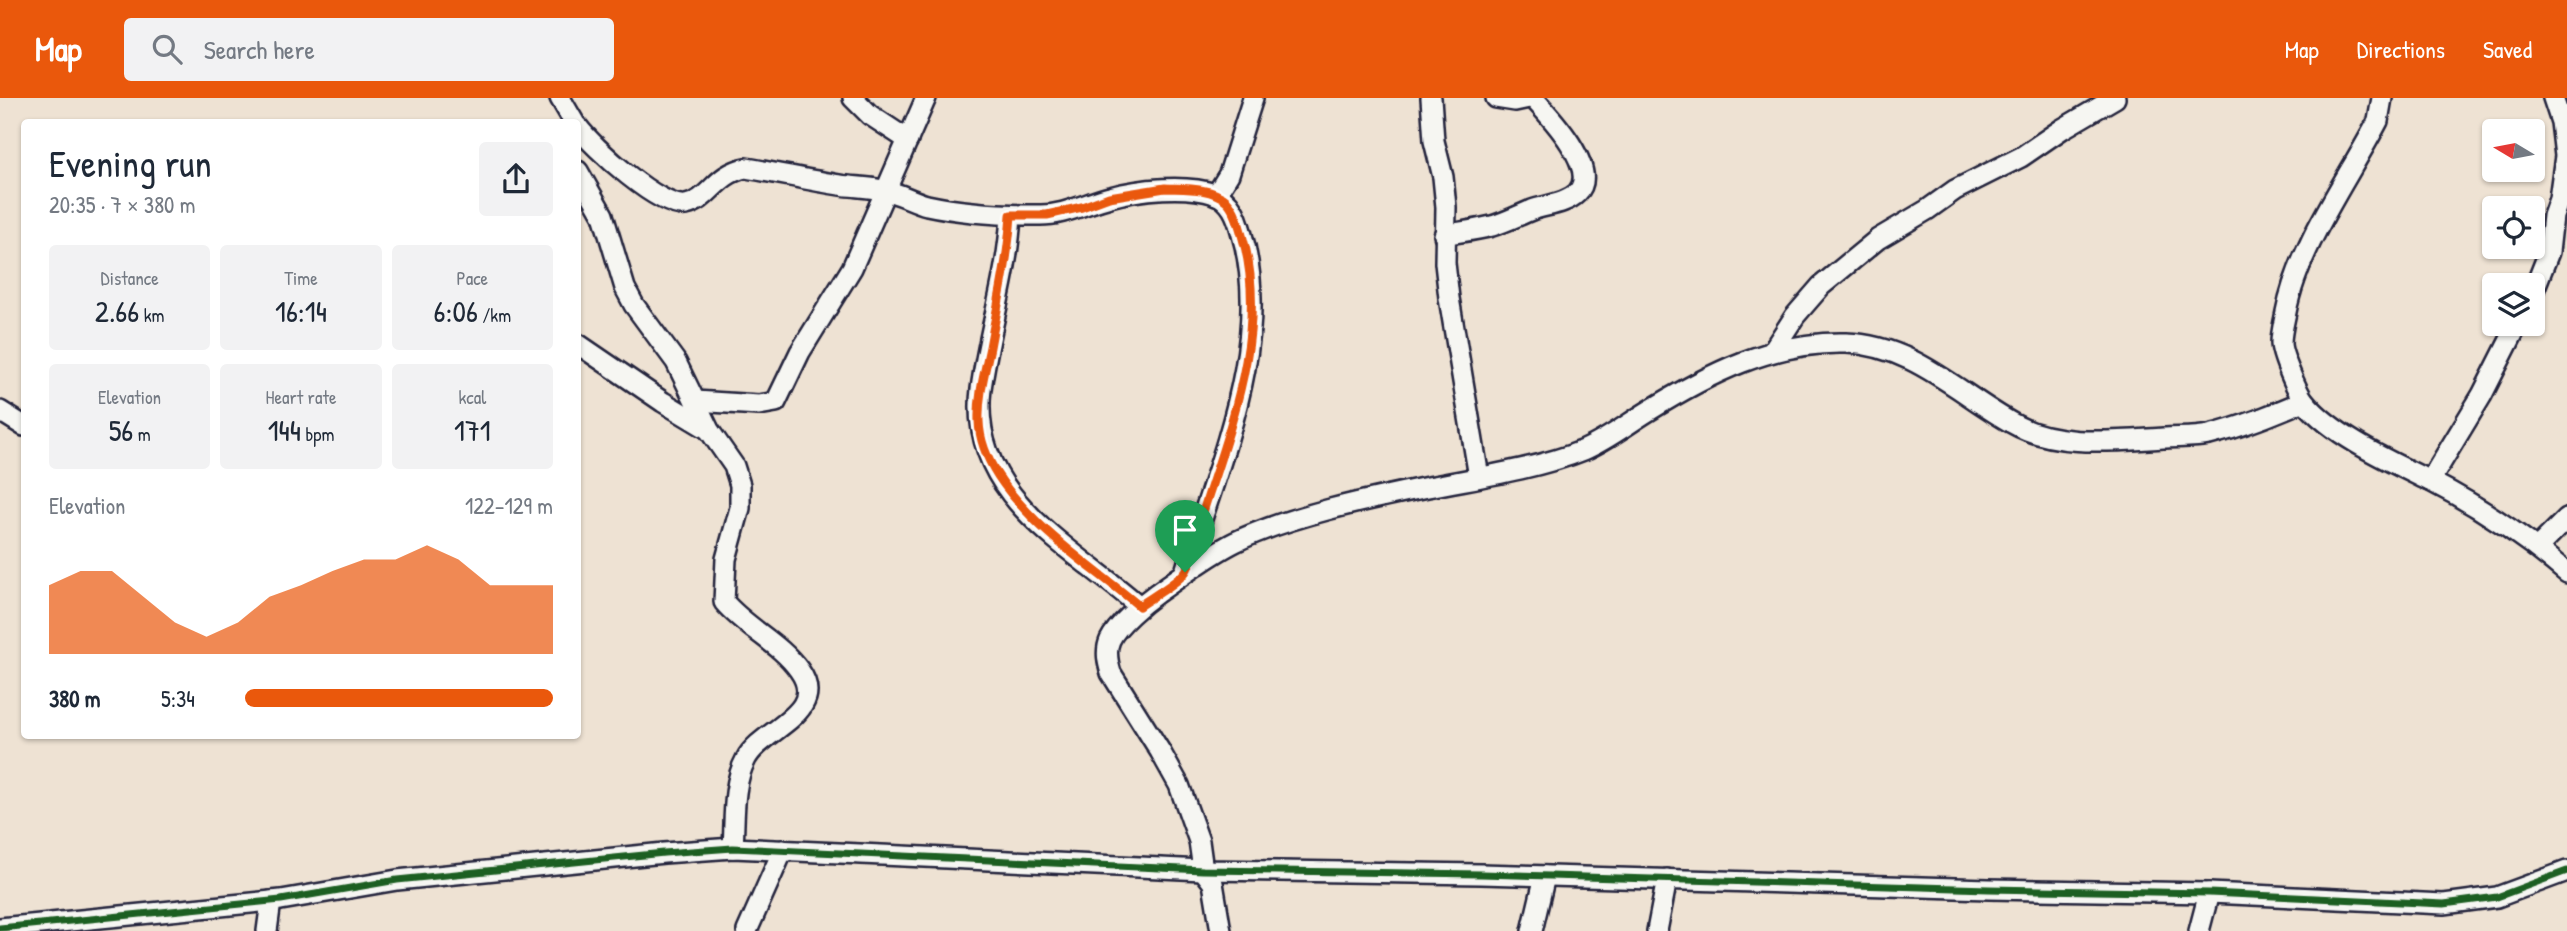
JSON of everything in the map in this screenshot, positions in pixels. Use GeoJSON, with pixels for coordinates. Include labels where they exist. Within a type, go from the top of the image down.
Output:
{"type":"FeatureCollection","features":[{"type":"Feature","properties":{"kind":"street"},"geometry":{"type":"LineString","coordinates":[[561,98],[572,119]]}},
{"type":"Feature","properties":{"kind":"street"},"geometry":{"type":"LineString","coordinates":[[853,98],[870,115],[908,140]]}},
{"type":"Feature","properties":{"kind":"street"},"geometry":{"type":"LineString","coordinates":[[695,401],[760,405],[776,402],[800,352],[852,268],[926,98]]}},
{"type":"Feature","properties":{"kind":"street"},"geometry":{"type":"LineString","coordinates":[[1216,195],[1229,174],[1253,98]]}},
{"type":"Feature","properties":{"kind":"street"},"geometry":{"type":"LineString","coordinates":[[1431,98],[1434,141],[1443,177],[1446,206],[1444,235],[1449,298],[1479,477]]}},
{"type":"Feature","properties":{"kind":"street"},"geometry":{"type":"LineString","coordinates":[[1444,235],[1493,225],[1567,200],[1579,192],[1584,176],[1563,131],[1531,98],[1515,101],[1496,98]]}},
{"type":"Feature","properties":{"kind":"street"},"geometry":{"type":"LineString","coordinates":[[1773,350],[1795,316],[1821,286],[1878,239],[1955,190],[2021,157],[2115,98]]}},
{"type":"Feature","properties":{"kind":"street"},"geometry":{"type":"LineString","coordinates":[[2382,98],[2378,121],[2304,256],[2286,309],[2281,346],[2304,401],[2329,423],[2363,447],[2430,481],[2524,537],[2567,573]]}},
{"type":"Feature","properties":{"kind":"street"},"geometry":{"type":"LineString","coordinates":[[2545,274],[2558,253],[2553,216],[2559,199],[2565,156],[2561,122],[2553,98]]}},
{"type":"Feature","properties":{"kind":"street"},"geometry":{"type":"LineString","coordinates":[[581,131],[592,146],[661,199],[686,205],[703,197],[721,178],[732,171],[746,168],[885,190],[925,204],[976,214],[1047,215],[1109,197],[1165,188],[1198,190],[1228,202],[1238,220],[1247,250],[1252,308],[1246,360],[1231,427],[1185,572]]}},
{"type":"Feature","properties":{"kind":"street"},"geometry":{"type":"LineString","coordinates":[[581,159],[592,146]]}},
{"type":"Feature","properties":{"kind":"street"},"geometry":{"type":"LineString","coordinates":[[581,176],[603,215],[625,288],[634,305],[676,362],[709,430],[734,467],[740,485],[740,508],[726,559],[724,602],[740,620],[798,667],[807,682],[804,702],[796,716],[763,738],[746,758],[736,798],[733,848]]}},
{"type":"Feature","properties":{"kind":"street"},"geometry":{"type":"LineString","coordinates":[[1011,215],[1005,269],[982,388],[979,423],[989,460],[1011,495],[1037,522],[1069,552],[1108,579],[1139,606]]}},
{"type":"Feature","properties":{"kind":"street"},"geometry":{"type":"LineString","coordinates":[[2430,481],[2482,395],[2512,336]]}},
{"type":"Feature","properties":{"kind":"street"},"geometry":{"type":"LineString","coordinates":[[1221,931],[1213,883],[1203,870],[1199,841],[1179,785],[1111,673],[1107,658],[1110,641],[1139,606],[1185,572],[1234,542],[1266,529],[1399,493],[1479,477],[1583,450],[1614,434],[1679,391],[1728,368],[1793,345],[1847,343],[1896,352],[1935,372],[2011,423],[2033,433],[2061,438],[2122,440],[2206,436],[2258,421],[2304,401]]}},
{"type":"Feature","properties":{"kind":"street"},"geometry":{"type":"LineString","coordinates":[[581,346],[709,430]]}},
{"type":"Feature","properties":{"kind":"street"},"geometry":{"type":"LineString","coordinates":[[0,411],[21,424]]}},
{"type":"Feature","properties":{"kind":"street"},"geometry":{"type":"LineString","coordinates":[[2537,548],[2567,518]]}},
{"type":"Feature","properties":{"kind":"street"},"geometry":{"type":"LineString","coordinates":[[0,928],[271,901],[397,880],[733,848],[1203,870],[2209,893],[2444,904],[2497,897],[2567,871]]}},
{"type":"Feature","properties":{"kind":"street"},"geometry":{"type":"LineString","coordinates":[[747,931],[783,850]]}},
{"type":"Feature","properties":{"kind":"street"},"geometry":{"type":"LineString","coordinates":[[1532,931],[1545,876]]}},
{"type":"Feature","properties":{"kind":"street"},"geometry":{"type":"LineString","coordinates":[[1657,931],[1667,879]]}},
{"type":"Feature","properties":{"kind":"street"},"geometry":{"type":"LineString","coordinates":[[2199,931],[2209,893]]}},
{"type":"Feature","properties":{"kind":"street"},"geometry":{"type":"LineString","coordinates":[[267,931],[271,901]]}},
{"type":"Feature","properties":{"kind":"cycle path"},"geometry":{"type":"LineString","coordinates":[[0,928],[281,900],[397,880],[733,848],[1203,870],[1481,874],[2209,893],[2444,904],[2497,897],[2567,871]]}},
{"type":"Feature","properties":{"kind":"route"},"geometry":{"type":"LineString","coordinates":[[1165,188],[1198,190],[1216,195],[1228,202],[1238,220],[1247,250],[1252,308],[1246,360],[1231,427],[1185,572],[1139,606],[1108,579],[1069,552],[1037,522],[1011,495],[989,460],[979,423],[982,388],[1010,240],[1011,215],[1047,215],[1109,197],[1165,188]]}}]}
